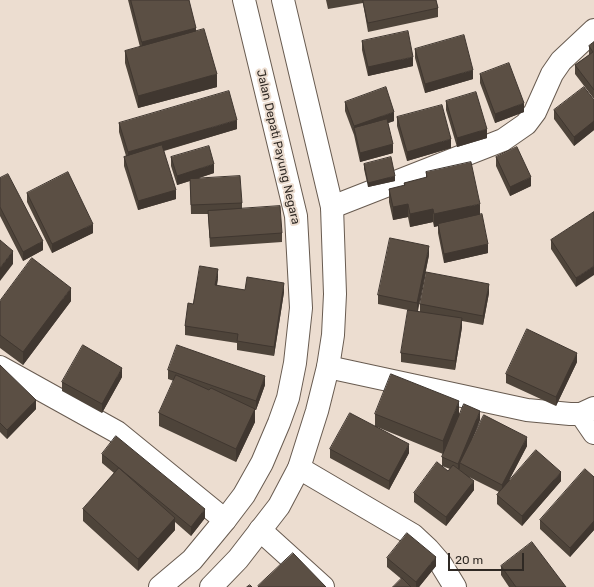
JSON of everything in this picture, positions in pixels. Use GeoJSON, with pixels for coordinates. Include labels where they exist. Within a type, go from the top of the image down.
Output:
{"type":"FeatureCollection","features":[{"type":"Feature","properties":{"kind":"main road","name":"Jalan Depati Payung Negara"},"geometry":{"type":"LineString","coordinates":[[160,587],[192,560],[244,495],[262,463],[279,423],[288,398],[295,363],[301,308],[296,216],[244,0]]}},
{"type":"Feature","properties":{"kind":"main road"},"geometry":{"type":"LineString","coordinates":[[212,587],[238,559],[279,506],[299,468],[315,417],[328,367],[333,334],[334,294],[332,207],[282,0]]}},
{"type":"Feature","properties":{"kind":"main road"},"geometry":{"type":"LineString","coordinates":[[332,207],[503,140],[526,124],[535,112],[552,74],[561,61],[594,30]]}},
{"type":"Feature","properties":{"kind":"main road"},"geometry":{"type":"LineString","coordinates":[[0,367],[117,432],[225,520]]}},
{"type":"Feature","properties":{"kind":"main road"},"geometry":{"type":"LineString","coordinates":[[328,367],[527,410],[570,414],[588,411],[594,433]]}},
{"type":"Feature","properties":{"kind":"main road"},"geometry":{"type":"LineString","coordinates":[[299,468],[413,535],[441,564],[455,587]]}},
{"type":"Feature","properties":{"kind":"main road"},"geometry":{"type":"LineString","coordinates":[[260,530],[323,587]]}},
{"type":"Feature","properties":{"kind":"building"},"geometry":{"type":"Polygon","coordinates":[[[131,0],[189,0],[196,28],[142,42],[131,0]]]}},
{"type":"Feature","properties":{"kind":"building"},"geometry":{"type":"Polygon","coordinates":[[[363,0],[436,0],[438,8],[368,23],[363,0]]]}},
{"type":"Feature","properties":{"kind":"building"},"geometry":{"type":"Polygon","coordinates":[[[204,29],[217,74],[138,96],[125,51],[204,29]]]}},
{"type":"Feature","properties":{"kind":"building"},"geometry":{"type":"Polygon","coordinates":[[[408,31],[413,57],[368,67],[362,41],[408,31]]]}},
{"type":"Feature","properties":{"kind":"building"},"geometry":{"type":"Polygon","coordinates":[[[464,35],[473,70],[425,84],[415,49],[464,35]]]}},
{"type":"Feature","properties":{"kind":"building"},"geometry":{"type":"Polygon","coordinates":[[[594,42],[594,90],[575,65],[593,52],[589,46],[594,42]]]}},
{"type":"Feature","properties":{"kind":"building"},"geometry":{"type":"Polygon","coordinates":[[[509,63],[524,103],[495,114],[480,74],[509,63]]]}},
{"type":"Feature","properties":{"kind":"building"},"geometry":{"type":"Polygon","coordinates":[[[386,87],[394,112],[354,126],[345,102],[386,87]]]}},
{"type":"Feature","properties":{"kind":"building"},"geometry":{"type":"Polygon","coordinates":[[[584,87],[594,100],[594,121],[574,137],[554,110],[584,87]]]}},
{"type":"Feature","properties":{"kind":"building"},"geometry":{"type":"Polygon","coordinates":[[[229,91],[237,120],[128,152],[119,123],[229,91]]]}},
{"type":"Feature","properties":{"kind":"building"},"geometry":{"type":"Polygon","coordinates":[[[476,92],[487,129],[457,138],[446,101],[476,92]]]}},
{"type":"Feature","properties":{"kind":"building"},"geometry":{"type":"Polygon","coordinates":[[[442,105],[451,139],[407,152],[397,117],[442,105]]]}},
{"type":"Feature","properties":{"kind":"building"},"geometry":{"type":"Polygon","coordinates":[[[387,119],[393,144],[360,153],[354,128],[387,119]]]}},
{"type":"Feature","properties":{"kind":"building"},"geometry":{"type":"Polygon","coordinates":[[[162,145],[176,190],[138,201],[124,157],[162,145]]]}},
{"type":"Feature","properties":{"kind":"building"},"geometry":{"type":"Polygon","coordinates":[[[209,146],[214,164],[177,176],[171,157],[209,146]]]}},
{"type":"Feature","properties":{"kind":"building"},"geometry":{"type":"Polygon","coordinates":[[[517,147],[531,177],[510,187],[496,157],[517,147]]]}},
{"type":"Feature","properties":{"kind":"building"},"geometry":{"type":"Polygon","coordinates":[[[391,157],[395,176],[368,183],[364,164],[391,157]]]}},
{"type":"Feature","properties":{"kind":"building"},"geometry":{"type":"Polygon","coordinates":[[[471,162],[480,204],[434,214],[433,209],[410,214],[408,204],[393,207],[389,189],[405,185],[404,183],[427,177],[426,172],[471,162]]]}},
{"type":"Feature","properties":{"kind":"building"},"geometry":{"type":"Polygon","coordinates":[[[68,172],[93,224],[52,244],[27,193],[68,172]]]}},
{"type":"Feature","properties":{"kind":"building"},"geometry":{"type":"Polygon","coordinates":[[[8,174],[43,241],[23,252],[0,207],[0,178],[8,174]]]}},
{"type":"Feature","properties":{"kind":"building"},"geometry":{"type":"Polygon","coordinates":[[[240,176],[242,203],[191,205],[190,179],[240,176]]]}},
{"type":"Feature","properties":{"kind":"building"},"geometry":{"type":"Polygon","coordinates":[[[280,206],[282,233],[210,238],[208,211],[280,206]]]}},
{"type":"Feature","properties":{"kind":"building"},"geometry":{"type":"Polygon","coordinates":[[[594,212],[594,266],[576,278],[551,240],[594,212]]]}},
{"type":"Feature","properties":{"kind":"building"},"geometry":{"type":"Polygon","coordinates":[[[482,214],[488,244],[444,254],[438,224],[482,214]]]}},
{"type":"Feature","properties":{"kind":"building"},"geometry":{"type":"Polygon","coordinates":[[[390,238],[429,246],[417,303],[378,295],[390,238]]]}},
{"type":"Feature","properties":{"kind":"building"},"geometry":{"type":"Polygon","coordinates":[[[0,240],[13,251],[0,268],[0,240]]]}},
{"type":"Feature","properties":{"kind":"building"},"geometry":{"type":"Polygon","coordinates":[[[32,258],[71,288],[23,352],[0,335],[0,301],[32,258]]]}},
{"type":"Feature","properties":{"kind":"building"},"geometry":{"type":"Polygon","coordinates":[[[200,266],[218,269],[215,285],[245,290],[247,277],[284,283],[274,347],[237,341],[238,334],[185,326],[188,303],[193,304],[200,266]]]}},
{"type":"Feature","properties":{"kind":"building"},"geometry":{"type":"Polygon","coordinates":[[[426,272],[489,284],[483,316],[420,304],[426,272]]]}},
{"type":"Feature","properties":{"kind":"building"},"geometry":{"type":"Polygon","coordinates":[[[408,310],[462,318],[455,361],[401,353],[408,310]]]}},
{"type":"Feature","properties":{"kind":"building"},"geometry":{"type":"Polygon","coordinates":[[[527,329],[577,353],[556,397],[506,374],[527,329]]]}},
{"type":"Feature","properties":{"kind":"building"},"geometry":{"type":"Polygon","coordinates":[[[83,345],[122,368],[102,404],[62,382],[83,345]]]}},
{"type":"Feature","properties":{"kind":"building"},"geometry":{"type":"Polygon","coordinates":[[[177,345],[265,376],[256,401],[168,370],[177,345]]]}},
{"type":"Feature","properties":{"kind":"building"},"geometry":{"type":"Polygon","coordinates":[[[0,365],[36,400],[7,430],[0,423],[0,365]]]}},
{"type":"Feature","properties":{"kind":"building"},"geometry":{"type":"Polygon","coordinates":[[[391,374],[459,401],[443,441],[375,414],[391,374]]]}},
{"type":"Feature","properties":{"kind":"building"},"geometry":{"type":"Polygon","coordinates":[[[176,375],[209,390],[211,388],[255,409],[236,449],[159,413],[176,375]]]}},
{"type":"Feature","properties":{"kind":"building"},"geometry":{"type":"Polygon","coordinates":[[[464,404],[480,411],[458,464],[442,457],[464,404]]]}},
{"type":"Feature","properties":{"kind":"building"},"geometry":{"type":"Polygon","coordinates":[[[350,413],[409,444],[389,481],[330,449],[350,413]]]}},
{"type":"Feature","properties":{"kind":"building"},"geometry":{"type":"Polygon","coordinates":[[[484,415],[527,437],[502,485],[460,463],[484,415]]]}},
{"type":"Feature","properties":{"kind":"building"},"geometry":{"type":"Polygon","coordinates":[[[116,436],[205,509],[191,527],[102,454],[116,436]]]}},
{"type":"Feature","properties":{"kind":"building"},"geometry":{"type":"Polygon","coordinates":[[[536,450],[561,472],[522,516],[497,495],[536,450]]]}},
{"type":"Feature","properties":{"kind":"building"},"geometry":{"type":"Polygon","coordinates":[[[437,462],[448,471],[453,465],[474,481],[446,517],[414,493],[437,462]]]}},
{"type":"Feature","properties":{"kind":"building"},"geometry":{"type":"Polygon","coordinates":[[[119,468],[175,518],[138,559],[83,509],[119,468]]]}},
{"type":"Feature","properties":{"kind":"building"},"geometry":{"type":"Polygon","coordinates":[[[585,469],[594,477],[594,521],[570,548],[540,520],[585,469]]]}},
{"type":"Feature","properties":{"kind":"building"},"geometry":{"type":"Polygon","coordinates":[[[407,533],[436,557],[416,582],[387,558],[407,533]]]}},
{"type":"Feature","properties":{"kind":"building"},"geometry":{"type":"Polygon","coordinates":[[[532,542],[566,587],[516,587],[501,566],[532,542]]]}},
{"type":"Feature","properties":{"kind":"building"},"geometry":{"type":"Polygon","coordinates":[[[293,553],[326,587],[258,586],[293,553]]]}},
{"type":"Feature","properties":{"kind":"building"},"geometry":{"type":"Polygon","coordinates":[[[402,578],[411,587],[393,587],[402,578]]]}}]}
